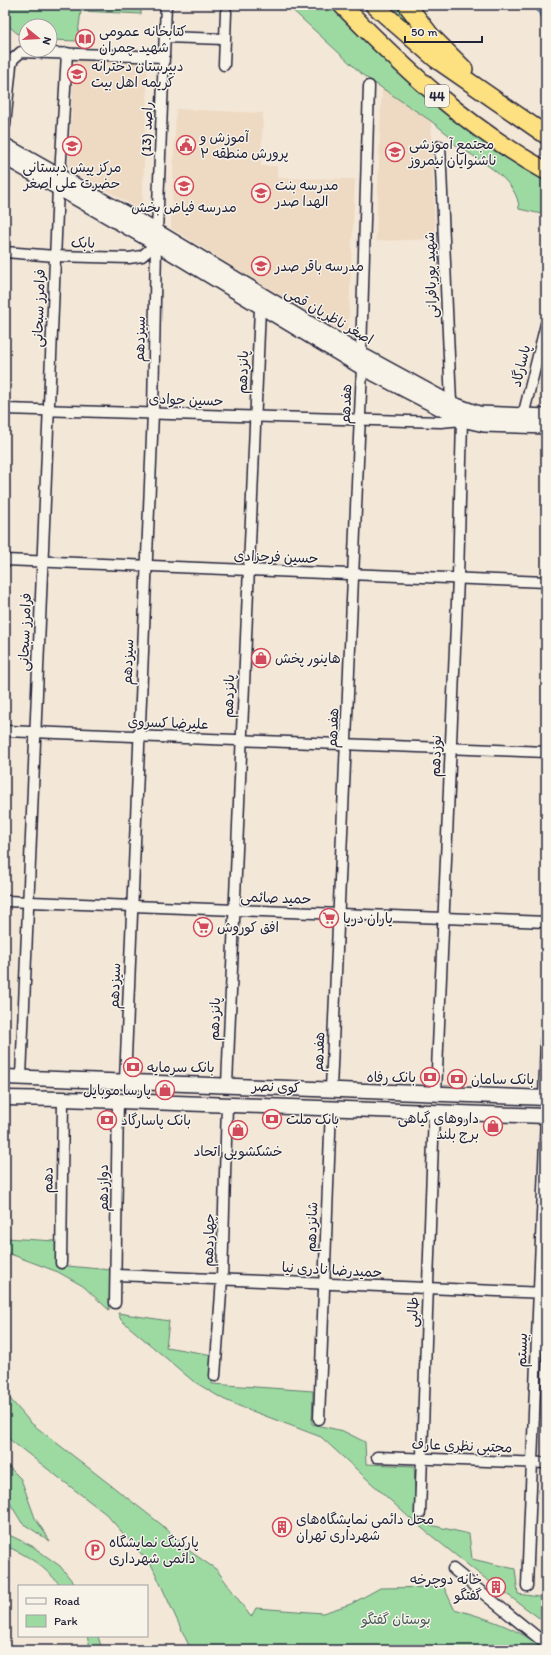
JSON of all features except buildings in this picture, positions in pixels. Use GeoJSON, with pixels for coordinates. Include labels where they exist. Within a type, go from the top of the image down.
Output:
{"type":"FeatureCollection","features":[{"type":"Feature","properties":{"kind":"highway","name":"44"},"geometry":{"type":"LineString","coordinates":[[342,5],[431,91],[489,134],[546,171]]}},
{"type":"Feature","properties":{"kind":"highway","name":"44"},"geometry":{"type":"LineString","coordinates":[[374,5],[436,59],[546,135]]}},
{"type":"Feature","properties":{"kind":"highway"},"geometry":{"type":"LineString","coordinates":[[407,5],[431,36],[491,96],[546,121]]}},
{"type":"Feature","properties":{"kind":"main road","name":"کوی نصر"},"geometry":{"type":"LineString","coordinates":[[5,1077],[545,1098]]}},
{"type":"Feature","properties":{"kind":"main road","name":"کوی نصر"},"geometry":{"type":"LineString","coordinates":[[5,1098],[546,1116]]}},
{"type":"Feature","properties":{"kind":"street","name":"راصد (13)"},"geometry":{"type":"LineString","coordinates":[[156,237],[166,5]]}},
{"type":"Feature","properties":{"kind":"street"},"geometry":{"type":"LineString","coordinates":[[224,65],[226,12]]}},
{"type":"Feature","properties":{"kind":"street"},"geometry":{"type":"LineString","coordinates":[[165,37],[224,39]]}},
{"type":"Feature","properties":{"kind":"street"},"geometry":{"type":"LineString","coordinates":[[5,125],[11,65],[16,55],[21,52],[164,56]]}},
{"type":"Feature","properties":{"kind":"street","name":"فرامرز سبحانی"},"geometry":{"type":"LineString","coordinates":[[21,1077],[55,256],[67,53]]}},
{"type":"Feature","properties":{"kind":"street"},"geometry":{"type":"LineString","coordinates":[[362,368],[361,354],[369,86]]}},
{"type":"Feature","properties":{"kind":"street","name":"اصغر ناظریان قمی"},"geometry":{"type":"LineString","coordinates":[[5,145],[59,182],[156,237],[262,302],[362,368],[462,420],[484,425],[522,421],[546,416]]}},
{"type":"Feature","properties":{"kind":"street","name":"شهید پوربافرانی"},"geometry":{"type":"LineString","coordinates":[[440,146],[451,403]]}},
{"type":"Feature","properties":{"kind":"street","name":"اصغر ناظریان قمی"},"geometry":{"type":"LineString","coordinates":[[5,158],[59,182]]}},
{"type":"Feature","properties":{"kind":"street","name":"بابک"},"geometry":{"type":"LineString","coordinates":[[5,252],[55,256],[136,257],[147,253],[156,237]]}},
{"type":"Feature","properties":{"kind":"street","name":"سیزدهم"},"geometry":{"type":"LineString","coordinates":[[125,1081],[153,413],[156,237]]}},
{"type":"Feature","properties":{"kind":"street","name":"اصغر ناظریان قمی"},"geometry":{"type":"LineString","coordinates":[[262,302],[451,403],[479,413],[546,427]]}},
{"type":"Feature","properties":{"kind":"street","name":"پانزدهم"},"geometry":{"type":"LineString","coordinates":[[226,1085],[262,302]]}},
{"type":"Feature","properties":{"kind":"street","name":"پاسارگاد"},"geometry":{"type":"LineString","coordinates":[[522,421],[546,324]]}},
{"type":"Feature","properties":{"kind":"street","name":"هفدهم"},"geometry":{"type":"LineString","coordinates":[[331,1089],[362,368]]}},
{"type":"Feature","properties":{"kind":"street"},"geometry":{"type":"LineString","coordinates":[[451,403],[462,420]]}},
{"type":"Feature","properties":{"kind":"street","name":"حسین جوادی"},"geometry":{"type":"LineString","coordinates":[[5,409],[441,422],[462,420]]}},
{"type":"Feature","properties":{"kind":"street","name":"نوزدهم"},"geometry":{"type":"LineString","coordinates":[[436,1094],[458,578],[462,420]]}},
{"type":"Feature","properties":{"kind":"street","name":"حسین فرحزادی"},"geometry":{"type":"LineString","coordinates":[[5,560],[546,582]]}},
{"type":"Feature","properties":{"kind":"street","name":"علیرضا کسروی"},"geometry":{"type":"LineString","coordinates":[[5,731],[546,752]]}},
{"type":"Feature","properties":{"kind":"street","name":"حمید صائمی"},"geometry":{"type":"LineString","coordinates":[[5,901],[546,922]]}},
{"type":"Feature","properties":{"kind":"street"},"geometry":{"type":"LineString","coordinates":[[545,1098],[546,1039]]}},
{"type":"Feature","properties":{"kind":"street","name":"دهم"},"geometry":{"type":"LineString","coordinates":[[61,1263],[63,1099]]}},
{"type":"Feature","properties":{"kind":"street","name":"دوازدهم"},"geometry":{"type":"LineString","coordinates":[[115,1303],[117,1275],[118,1101]]}},
{"type":"Feature","properties":{"kind":"street","name":"چهاردهم"},"geometry":{"type":"LineString","coordinates":[[215,1376],[222,1279],[227,1105]]}},
{"type":"Feature","properties":{"kind":"street","name":"شانزدهم"},"geometry":{"type":"LineString","coordinates":[[319,1418],[331,1108]]}},
{"type":"Feature","properties":{"kind":"street","name":"طالبی"},"geometry":{"type":"LineString","coordinates":[[420,1513],[434,1112]]}},
{"type":"Feature","properties":{"kind":"street","name":"بیستم"},"geometry":{"type":"LineString","coordinates":[[527,1586],[532,1462],[542,1293],[546,1116]]}},
{"type":"Feature","properties":{"kind":"street","name":"حمیدرضا نادری نیا"},"geometry":{"type":"LineString","coordinates":[[117,1275],[542,1293]]}},
{"type":"Feature","properties":{"kind":"street","name":"مجتبی نظری عارف"},"geometry":{"type":"LineString","coordinates":[[377,1457],[546,1463]]}},
{"type":"Feature","properties":{"kind":"street"},"geometry":{"type":"LineString","coordinates":[[453,1569],[546,1644]]}},
{"type":"Feature","properties":{"kind":"shaded area"},"geometry":{"type":"Polygon","coordinates":[[[74,59],[148,60],[142,211],[69,168],[74,59]]]}},
{"type":"Feature","properties":{"kind":"shaded area"},"geometry":{"type":"Polygon","coordinates":[[[382,88],[431,121],[435,239],[376,241],[382,88]]]}},
{"type":"Feature","properties":{"kind":"shaded area"},"geometry":{"type":"Polygon","coordinates":[[[176,109],[263,113],[261,166],[277,166],[277,178],[355,179],[348,334],[270,289],[171,228],[176,109]]]}},
{"type":"Feature","properties":{"kind":"green space"},"geometry":{"type":"Polygon","coordinates":[[[5,5],[141,5],[141,14],[81,11],[77,41],[58,40],[58,18],[18,18],[18,34],[5,23],[5,5]]]}},
{"type":"Feature","properties":{"kind":"green space"},"geometry":{"type":"Polygon","coordinates":[[[287,5],[330,5],[366,42],[546,178],[546,215],[519,209],[517,198],[512,188],[494,170],[453,143],[450,136],[431,121],[364,76],[287,5]]]}},
{"type":"Feature","properties":{"kind":"green space"},"geometry":{"type":"Polygon","coordinates":[[[385,5],[402,5],[440,53],[385,5]]]}},
{"type":"Feature","properties":{"kind":"green space"},"geometry":{"type":"Polygon","coordinates":[[[5,1238],[55,1241],[56,1265],[111,1270],[109,1310],[83,1286],[58,1272],[5,1252],[5,1238]]]}},
{"type":"Feature","properties":{"kind":"green space"},"geometry":{"type":"Polygon","coordinates":[[[118,1313],[169,1321],[166,1347],[213,1355],[212,1384],[313,1391],[312,1424],[343,1431],[365,1442],[366,1464],[414,1466],[417,1522],[469,1534],[472,1559],[515,1569],[518,1594],[546,1598],[546,1623],[478,1573],[413,1521],[321,1437],[223,1399],[193,1381],[121,1320],[118,1313]]]}},
{"type":"Feature","properties":{"kind":"green space","name":"بوستان گفتگو"},"geometry":{"type":"Polygon","coordinates":[[[5,1393],[31,1423],[162,1525],[191,1552],[217,1570],[251,1617],[256,1608],[323,1613],[351,1604],[380,1588],[444,1587],[454,1609],[502,1625],[535,1642],[545,1650],[191,1650],[152,1566],[106,1514],[5,1436],[5,1393]]]}},
{"type":"Feature","properties":{"kind":"green space"},"geometry":{"type":"Polygon","coordinates":[[[5,1463],[21,1479],[35,1518],[50,1541],[22,1523],[5,1495],[5,1463]]]}},
{"type":"Feature","properties":{"kind":"green space"},"geometry":{"type":"Polygon","coordinates":[[[5,1533],[32,1546],[60,1566],[75,1585],[60,1585],[36,1562],[5,1546],[5,1533]]]}},
{"type":"Feature","properties":{"kind":"green space"},"geometry":{"type":"Polygon","coordinates":[[[87,1637],[98,1637],[102,1650],[91,1650],[87,1637]]]}},
{"type":"Feature","properties":{"kind":"waterway"},"geometry":{"type":"LineString","coordinates":[[534,5],[546,22]]}},
{"type":"Feature","properties":{"kind":"place","name":"کتابخانه عمومی شهید چمران"},"geometry":{"type":"Point","coordinates":[85,39]}},
{"type":"Feature","properties":{"kind":"place","name":"دبیرستان دخترانه کریمه اهل بیت"},"geometry":{"type":"Point","coordinates":[77,74]}},
{"type":"Feature","properties":{"kind":"place","name":"آموزش و پرورش منطقه ۲"},"geometry":{"type":"Point","coordinates":[186,145]}},
{"type":"Feature","properties":{"kind":"place","name":"مرکز پیش دبستانی حضرت علی اصغر"},"geometry":{"type":"Point","coordinates":[72,146]}},
{"type":"Feature","properties":{"kind":"place","name":"مجتمع آموزشی ناشنوایان نیمروز"},"geometry":{"type":"Point","coordinates":[395,152]}},
{"type":"Feature","properties":{"kind":"place","name":"مدرسه فیاض بخش"},"geometry":{"type":"Point","coordinates":[184,186]}},
{"type":"Feature","properties":{"kind":"place","name":"مدرسه بنت الهدا صدر"},"geometry":{"type":"Point","coordinates":[261,193]}},
{"type":"Feature","properties":{"kind":"place","name":"مدرسه باقر صدر"},"geometry":{"type":"Point","coordinates":[261,266]}},
{"type":"Feature","properties":{"kind":"place","name":"هاينور پخش"},"geometry":{"type":"Point","coordinates":[261,658]}},
{"type":"Feature","properties":{"kind":"place","name":"یاران دریا"},"geometry":{"type":"Point","coordinates":[329,918]}},
{"type":"Feature","properties":{"kind":"place","name":"افق کوروش"},"geometry":{"type":"Point","coordinates":[203,927]}},
{"type":"Feature","properties":{"kind":"place","name":"بانک سرمایه"},"geometry":{"type":"Point","coordinates":[133,1067]}},
{"type":"Feature","properties":{"kind":"place","name":"بانک رفاه"},"geometry":{"type":"Point","coordinates":[430,1077]}},
{"type":"Feature","properties":{"kind":"place","name":"بانک سامان"},"geometry":{"type":"Point","coordinates":[457,1079]}},
{"type":"Feature","properties":{"kind":"place","name":"پارسا موبایل"},"geometry":{"type":"Point","coordinates":[165,1090]}},
{"type":"Feature","properties":{"kind":"place","name":"بانک ملت"},"geometry":{"type":"Point","coordinates":[272,1119]}},
{"type":"Feature","properties":{"kind":"place","name":"بانک پاسارگاد"},"geometry":{"type":"Point","coordinates":[107,1120]}},
{"type":"Feature","properties":{"kind":"place","name":"داروهای گیاهی برج بلند"},"geometry":{"type":"Point","coordinates":[493,1126]}},
{"type":"Feature","properties":{"kind":"place","name":"خشکشویی اتحاد"},"geometry":{"type":"Point","coordinates":[238,1130]}},
{"type":"Feature","properties":{"kind":"place","name":"محل دائمی نمایشگاه‌های شهرداری تهران"},"geometry":{"type":"Point","coordinates":[282,1527]}},
{"type":"Feature","properties":{"kind":"place","name":"پارکینگ نمایشگاه دائمی شهرداری"},"geometry":{"type":"Point","coordinates":[95,1550]}},
{"type":"Feature","properties":{"kind":"place","name":"خانه دوچرخه گفتگو"},"geometry":{"type":"Point","coordinates":[496,1587]}}]}
